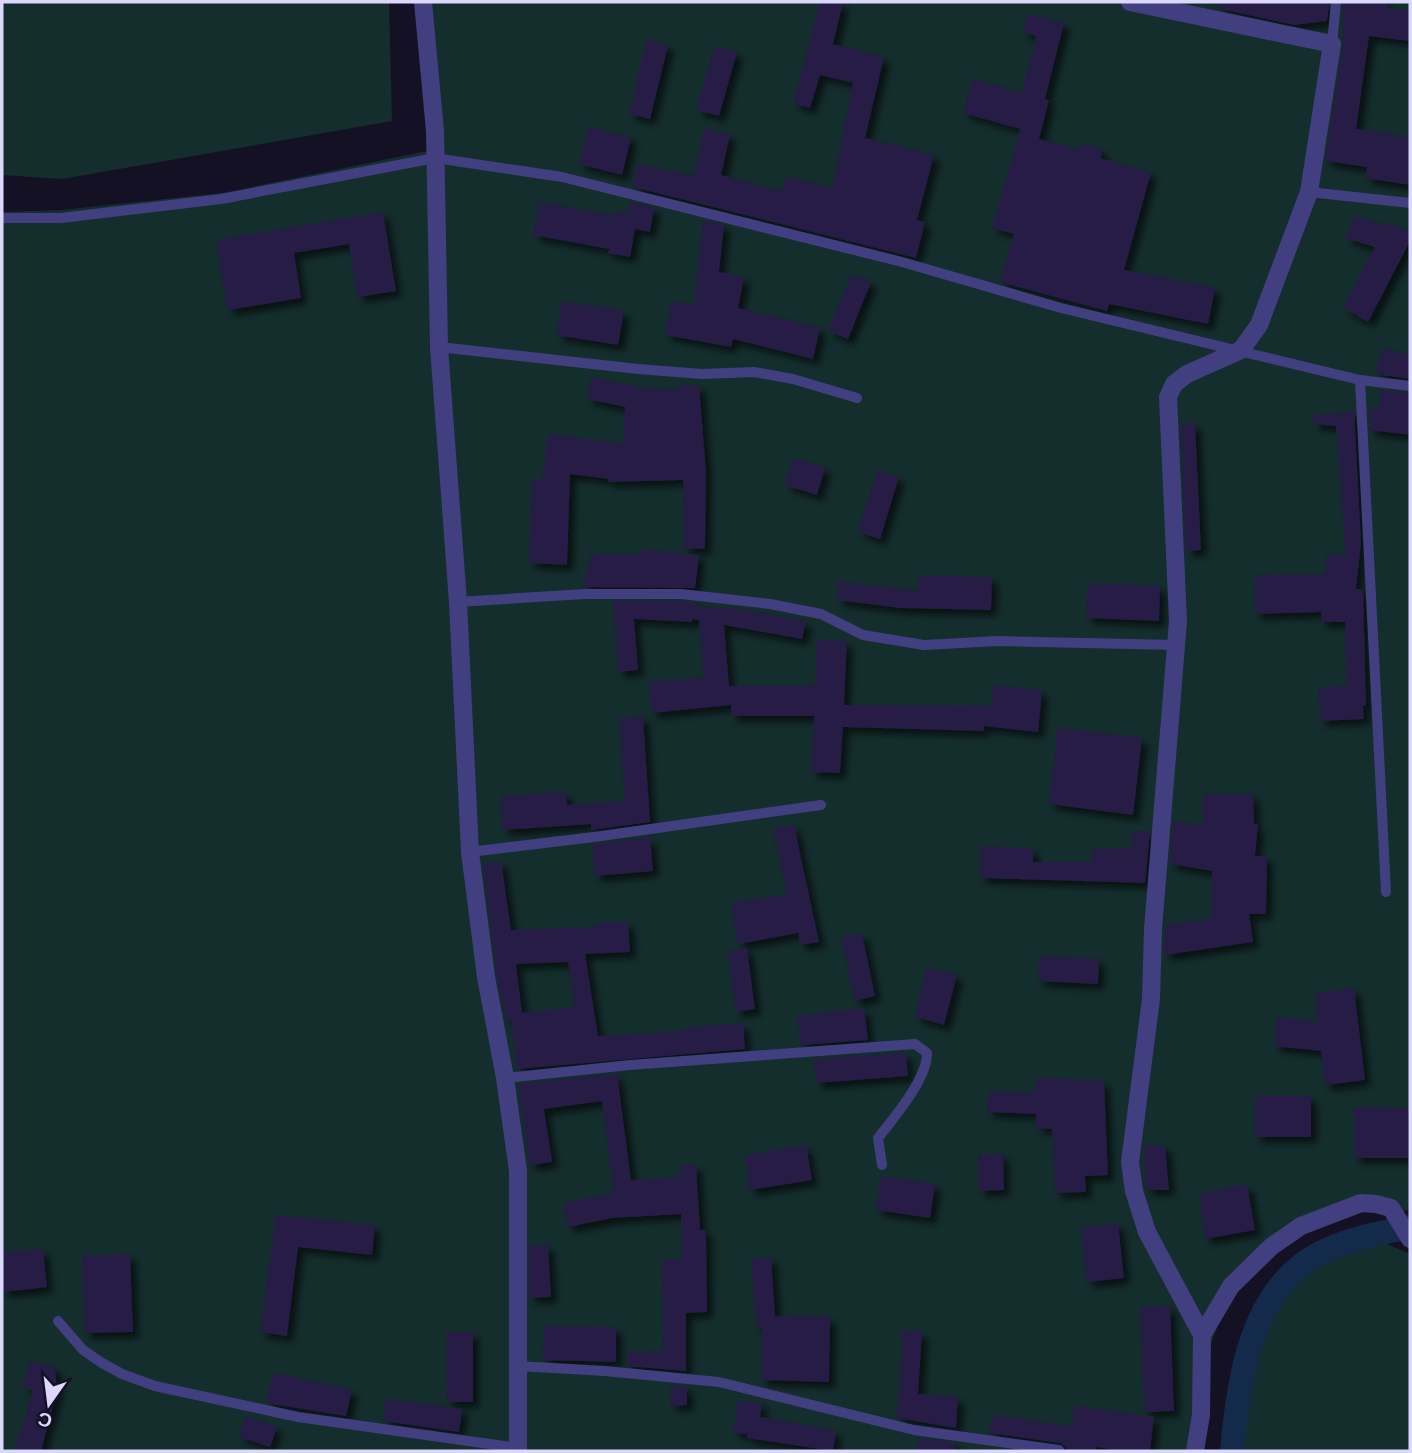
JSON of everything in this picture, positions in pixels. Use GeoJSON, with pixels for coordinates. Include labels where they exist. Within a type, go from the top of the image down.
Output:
{"type":"FeatureCollection","features":[{"type":"Feature","properties":{"kind":"street"},"geometry":{"type":"LineString","coordinates":[[423,2],[433,99],[439,346],[458,602],[470,852],[486,977],[505,1078],[518,1171],[518,1450]]}},
{"type":"Feature","properties":{"kind":"street"},"geometry":{"type":"LineString","coordinates":[[1130,2],[1332,44],[1309,192],[1259,325],[1241,350],[1186,374],[1174,384],[1168,397],[1178,621],[1153,929],[1152,999],[1130,1162],[1134,1191],[1147,1232],[1202,1335],[1201,1415],[1195,1451]]}},
{"type":"Feature","properties":{"kind":"street"},"geometry":{"type":"LineString","coordinates":[[1202,1335],[1231,1286],[1272,1246],[1301,1226],[1361,1203],[1376,1204],[1391,1208],[1410,1238]]}},
{"type":"Feature","properties":{"kind":"lane"},"geometry":{"type":"LineString","coordinates":[[1332,44],[1336,2]]}},
{"type":"Feature","properties":{"kind":"lane"},"geometry":{"type":"LineString","coordinates":[[2,219],[61,218],[221,199],[435,158],[562,177],[902,262],[1060,309],[1360,380],[1410,386]]}},
{"type":"Feature","properties":{"kind":"lane"},"geometry":{"type":"LineString","coordinates":[[1309,192],[1410,202]]}},
{"type":"Feature","properties":{"kind":"lane"},"geometry":{"type":"LineString","coordinates":[[439,346],[650,370],[702,374],[754,372],[793,379],[857,398]]}},
{"type":"Feature","properties":{"kind":"lane"},"geometry":{"type":"LineString","coordinates":[[1360,380],[1386,892]]}},
{"type":"Feature","properties":{"kind":"lane"},"geometry":{"type":"LineString","coordinates":[[458,602],[585,594],[681,594],[770,604],[821,614],[863,635],[924,645],[998,641],[1176,645]]}},
{"type":"Feature","properties":{"kind":"lane"},"geometry":{"type":"LineString","coordinates":[[470,852],[821,805]]}},
{"type":"Feature","properties":{"kind":"lane"},"geometry":{"type":"LineString","coordinates":[[505,1078],[630,1065],[915,1044],[927,1053],[927,1060],[918,1081],[878,1138],[882,1164]]}},
{"type":"Feature","properties":{"kind":"lane"},"geometry":{"type":"LineString","coordinates":[[58,1321],[83,1350],[102,1363],[122,1374],[155,1386],[298,1417],[518,1450]]}},
{"type":"Feature","properties":{"kind":"lane"},"geometry":{"type":"LineString","coordinates":[[517,1366],[719,1382],[914,1430],[1059,1450]]}},
{"type":"Feature","properties":{"kind":"green space"},"geometry":{"type":"Polygon","coordinates":[[[2,2],[389,2],[392,121],[62,179],[2,175],[2,2]]]}},
{"type":"Feature","properties":{"kind":"green space"},"geometry":{"type":"Polygon","coordinates":[[[425,2],[1410,2],[1410,1210],[1389,1213],[1362,1208],[1302,1231],[1231,1290],[1206,1357],[1201,1451],[2,1451],[2,212],[61,210],[223,193],[432,150],[425,2]]]}},
{"type":"Feature","properties":{"kind":"green space"},"geometry":{"type":"Polygon","coordinates":[[[1366,1235],[1410,1254],[1410,1451],[1232,1451],[1245,1362],[1260,1317],[1270,1298],[1282,1282],[1300,1266],[1366,1235]]]}},
{"type":"Feature","properties":{"kind":"building"},"geometry":{"type":"Polygon","coordinates":[[[820,2],[843,2],[833,44],[884,57],[865,138],[934,155],[917,220],[925,222],[916,258],[633,187],[637,164],[693,176],[705,128],[730,135],[721,175],[782,192],[786,176],[832,188],[853,83],[820,75],[810,108],[793,103],[820,2]]]}},
{"type":"Feature","properties":{"kind":"building"},"geometry":{"type":"Polygon","coordinates":[[[1218,2],[1329,2],[1327,21],[1294,25],[1217,8],[1218,2]]]}},
{"type":"Feature","properties":{"kind":"building"},"geometry":{"type":"Polygon","coordinates":[[[1343,2],[1387,2],[1387,8],[1410,11],[1410,41],[1369,36],[1356,129],[1410,137],[1410,185],[1365,178],[1367,167],[1325,161],[1343,46],[1343,2]]]}},
{"type":"Feature","properties":{"kind":"building"},"geometry":{"type":"Polygon","coordinates":[[[1027,14],[1064,23],[1045,99],[1049,100],[1039,139],[1080,150],[1082,144],[1103,150],[1100,158],[1151,172],[1124,270],[1215,288],[1208,324],[1109,304],[1107,311],[1000,282],[1014,234],[992,228],[1020,129],[963,113],[972,79],[1022,93],[1036,36],[1023,32],[1027,14]]]}},
{"type":"Feature","properties":{"kind":"building"},"geometry":{"type":"Polygon","coordinates":[[[647,39],[668,45],[650,119],[629,114],[647,39]]]}},
{"type":"Feature","properties":{"kind":"building"},"geometry":{"type":"Polygon","coordinates":[[[715,46],[737,52],[719,116],[696,110],[715,46]]]}},
{"type":"Feature","properties":{"kind":"building"},"geometry":{"type":"Polygon","coordinates":[[[588,127],[631,137],[622,175],[579,164],[588,127]]]}},
{"type":"Feature","properties":{"kind":"building"},"geometry":{"type":"Polygon","coordinates":[[[539,202],[615,216],[616,211],[628,213],[630,202],[654,208],[650,232],[635,229],[630,257],[608,253],[609,249],[533,235],[539,202]]]}},
{"type":"Feature","properties":{"kind":"building"},"geometry":{"type":"Polygon","coordinates":[[[383,212],[396,291],[358,297],[349,244],[294,253],[301,298],[228,310],[216,240],[383,212]]]}},
{"type":"Feature","properties":{"kind":"building"},"geometry":{"type":"Polygon","coordinates":[[[1355,217],[1410,230],[1410,241],[1368,322],[1343,308],[1375,247],[1345,238],[1355,217]]]}},
{"type":"Feature","properties":{"kind":"building"},"geometry":{"type":"Polygon","coordinates":[[[703,220],[724,225],[719,272],[744,277],[738,308],[820,328],[813,359],[733,339],[731,347],[665,335],[671,301],[694,305],[703,220]]]}},
{"type":"Feature","properties":{"kind":"building"},"geometry":{"type":"Polygon","coordinates":[[[851,274],[871,282],[848,339],[828,331],[851,274]]]}},
{"type":"Feature","properties":{"kind":"building"},"geometry":{"type":"Polygon","coordinates":[[[562,301],[624,311],[618,345],[556,335],[562,301]]]}},
{"type":"Feature","properties":{"kind":"building"},"geometry":{"type":"Polygon","coordinates":[[[1382,348],[1410,355],[1410,379],[1376,374],[1382,348]]]}},
{"type":"Feature","properties":{"kind":"building"},"geometry":{"type":"Polygon","coordinates":[[[591,377],[643,388],[677,390],[677,386],[699,385],[706,472],[705,549],[684,548],[683,480],[608,482],[609,479],[570,474],[567,565],[529,563],[532,479],[542,480],[548,434],[623,444],[625,407],[587,399],[591,377]]]}},
{"type":"Feature","properties":{"kind":"building"},"geometry":{"type":"Polygon","coordinates":[[[1381,390],[1410,393],[1410,435],[1370,430],[1369,410],[1378,409],[1381,390]]]}},
{"type":"Feature","properties":{"kind":"building"},"geometry":{"type":"Polygon","coordinates":[[[1354,411],[1361,543],[1356,589],[1363,589],[1366,706],[1363,706],[1364,719],[1320,721],[1318,688],[1347,685],[1345,622],[1321,622],[1321,612],[1255,614],[1255,575],[1325,574],[1327,553],[1346,555],[1336,426],[1313,424],[1313,415],[1354,411]]]}},
{"type":"Feature","properties":{"kind":"building"},"geometry":{"type":"Polygon","coordinates":[[[1195,423],[1201,550],[1186,551],[1181,424],[1195,423]]]}},
{"type":"Feature","properties":{"kind":"building"},"geometry":{"type":"Polygon","coordinates":[[[793,458],[825,468],[817,495],[785,485],[793,458]]]}},
{"type":"Feature","properties":{"kind":"building"},"geometry":{"type":"Polygon","coordinates":[[[877,470],[899,477],[880,539],[858,532],[877,470]]]}},
{"type":"Feature","properties":{"kind":"building"},"geometry":{"type":"Polygon","coordinates":[[[643,549],[699,555],[695,588],[583,587],[591,554],[642,554],[643,549]]]}},
{"type":"Feature","properties":{"kind":"building"},"geometry":{"type":"Polygon","coordinates":[[[919,575],[992,577],[991,610],[900,608],[837,600],[839,581],[918,591],[919,575]]]}},
{"type":"Feature","properties":{"kind":"building"},"geometry":{"type":"Polygon","coordinates":[[[1088,583],[1160,586],[1159,621],[1086,618],[1088,583]]]}},
{"type":"Feature","properties":{"kind":"building"},"geometry":{"type":"Polygon","coordinates":[[[613,601],[681,601],[694,603],[693,606],[737,609],[806,621],[802,639],[724,625],[729,686],[815,686],[817,640],[847,641],[844,705],[991,706],[994,685],[1042,691],[1038,732],[984,726],[984,731],[843,727],[840,773],[811,772],[814,716],[731,716],[731,705],[652,713],[649,682],[704,677],[699,620],[692,619],[692,622],[634,619],[638,670],[618,672],[613,601]]]}},
{"type":"Feature","properties":{"kind":"building"},"geometry":{"type":"Polygon","coordinates":[[[643,716],[650,822],[591,830],[591,824],[503,830],[500,796],[566,792],[567,805],[625,801],[619,718],[643,716]]]}},
{"type":"Feature","properties":{"kind":"building"},"geometry":{"type":"Polygon","coordinates":[[[1058,728],[1142,738],[1133,815],[1049,804],[1058,728]]]}},
{"type":"Feature","properties":{"kind":"building"},"geometry":{"type":"Polygon","coordinates":[[[1203,794],[1253,794],[1254,824],[1258,824],[1255,856],[1267,856],[1266,914],[1249,914],[1253,942],[1164,955],[1165,925],[1211,918],[1212,871],[1170,864],[1173,821],[1203,826],[1203,794]]]}},
{"type":"Feature","properties":{"kind":"building"},"geometry":{"type":"Polygon","coordinates":[[[794,825],[819,942],[800,945],[798,933],[738,944],[731,903],[787,894],[773,829],[794,825]]]}},
{"type":"Feature","properties":{"kind":"building"},"geometry":{"type":"Polygon","coordinates":[[[1131,831],[1150,831],[1145,883],[980,878],[981,846],[1033,849],[1033,862],[1092,862],[1092,848],[1131,849],[1131,831]]]}},
{"type":"Feature","properties":{"kind":"building"},"geometry":{"type":"Polygon","coordinates":[[[650,837],[653,871],[595,876],[592,845],[650,837]]]}},
{"type":"Feature","properties":{"kind":"building"},"geometry":{"type":"Polygon","coordinates":[[[501,861],[511,930],[595,927],[595,924],[628,922],[630,952],[585,954],[598,1036],[684,1031],[684,1028],[743,1023],[745,1049],[517,1069],[511,1019],[506,1020],[497,975],[483,864],[501,861]],[[568,962],[516,964],[522,1013],[575,1007],[568,962]]]}},
{"type":"Feature","properties":{"kind":"building"},"geometry":{"type":"Polygon","coordinates":[[[862,933],[875,996],[855,1001],[841,937],[862,933]]]}},
{"type":"Feature","properties":{"kind":"building"},"geometry":{"type":"Polygon","coordinates":[[[747,948],[755,1009],[736,1012],[728,951],[747,948]]]}},
{"type":"Feature","properties":{"kind":"building"},"geometry":{"type":"Polygon","coordinates":[[[1039,956],[1099,959],[1098,984],[1038,981],[1039,956]]]}},
{"type":"Feature","properties":{"kind":"building"},"geometry":{"type":"Polygon","coordinates":[[[926,967],[957,975],[944,1025],[915,1017],[926,967]]]}},
{"type":"Feature","properties":{"kind":"building"},"geometry":{"type":"Polygon","coordinates":[[[1354,988],[1365,1080],[1325,1085],[1321,1051],[1274,1046],[1277,1017],[1318,1022],[1315,993],[1354,988]]]}},
{"type":"Feature","properties":{"kind":"building"},"geometry":{"type":"Polygon","coordinates":[[[864,1008],[868,1040],[801,1045],[797,1016],[864,1008]]]}},
{"type":"Feature","properties":{"kind":"building"},"geometry":{"type":"Polygon","coordinates":[[[906,1053],[908,1076],[816,1083],[814,1059],[906,1053]]]}},
{"type":"Feature","properties":{"kind":"building"},"geometry":{"type":"Polygon","coordinates":[[[617,1074],[631,1180],[681,1177],[680,1165],[696,1165],[700,1230],[706,1230],[707,1312],[686,1313],[686,1371],[627,1366],[627,1352],[663,1351],[662,1259],[682,1259],[681,1214],[612,1218],[568,1227],[564,1203],[614,1193],[602,1101],[544,1109],[552,1162],[530,1165],[518,1084],[617,1074]]]}},
{"type":"Feature","properties":{"kind":"building"},"geometry":{"type":"Polygon","coordinates":[[[1036,1077],[1104,1081],[1108,1175],[1085,1176],[1086,1192],[1055,1193],[1052,1129],[1036,1128],[1036,1114],[987,1112],[988,1091],[1035,1093],[1036,1077]]]}},
{"type":"Feature","properties":{"kind":"building"},"geometry":{"type":"Polygon","coordinates":[[[1255,1096],[1311,1096],[1311,1137],[1255,1137],[1255,1096]]]}},
{"type":"Feature","properties":{"kind":"building"},"geometry":{"type":"Polygon","coordinates":[[[1354,1107],[1408,1108],[1408,1158],[1354,1158],[1354,1107]]]}},
{"type":"Feature","properties":{"kind":"building"},"geometry":{"type":"Polygon","coordinates":[[[806,1145],[812,1180],[750,1190],[745,1155],[806,1145]]]}},
{"type":"Feature","properties":{"kind":"building"},"geometry":{"type":"Polygon","coordinates":[[[1165,1145],[1169,1190],[1146,1190],[1144,1146],[1165,1145]]]}},
{"type":"Feature","properties":{"kind":"building"},"geometry":{"type":"Polygon","coordinates":[[[1003,1154],[1004,1190],[979,1191],[978,1155],[1003,1154]]]}},
{"type":"Feature","properties":{"kind":"building"},"geometry":{"type":"Polygon","coordinates":[[[881,1176],[935,1184],[930,1218],[876,1210],[881,1176]]]}},
{"type":"Feature","properties":{"kind":"building"},"geometry":{"type":"Polygon","coordinates":[[[1247,1184],[1255,1230],[1205,1239],[1199,1194],[1247,1184]]]}},
{"type":"Feature","properties":{"kind":"building"},"geometry":{"type":"Polygon","coordinates":[[[276,1215],[375,1225],[372,1255],[298,1247],[287,1336],[260,1332],[276,1215]]]}},
{"type":"Feature","properties":{"kind":"building"},"geometry":{"type":"Polygon","coordinates":[[[1118,1223],[1124,1278],[1087,1282],[1081,1227],[1118,1223]]]}},
{"type":"Feature","properties":{"kind":"building"},"geometry":{"type":"Polygon","coordinates":[[[548,1245],[551,1297],[529,1298],[529,1246],[548,1245]]]}},
{"type":"Feature","properties":{"kind":"building"},"geometry":{"type":"Polygon","coordinates":[[[43,1249],[47,1287],[2,1292],[2,1253],[43,1249]]]}},
{"type":"Feature","properties":{"kind":"building"},"geometry":{"type":"Polygon","coordinates":[[[130,1254],[133,1332],[85,1333],[82,1256],[130,1254]]]}},
{"type":"Feature","properties":{"kind":"building"},"geometry":{"type":"Polygon","coordinates":[[[771,1257],[775,1316],[830,1317],[829,1382],[761,1380],[762,1327],[756,1327],[751,1259],[771,1257]]]}},
{"type":"Feature","properties":{"kind":"building"},"geometry":{"type":"Polygon","coordinates":[[[1170,1306],[1174,1411],[1144,1412],[1140,1307],[1170,1306]]]}},
{"type":"Feature","properties":{"kind":"building"},"geometry":{"type":"Polygon","coordinates":[[[544,1326],[616,1327],[616,1362],[543,1360],[544,1326]]]}},
{"type":"Feature","properties":{"kind":"building"},"geometry":{"type":"Polygon","coordinates":[[[903,1330],[922,1331],[918,1394],[958,1397],[956,1428],[897,1418],[903,1330]]]}},
{"type":"Feature","properties":{"kind":"building"},"geometry":{"type":"Polygon","coordinates":[[[446,1332],[473,1332],[473,1402],[447,1402],[446,1332]]]}},
{"type":"Feature","properties":{"kind":"building"},"geometry":{"type":"Polygon","coordinates":[[[29,1361],[55,1367],[57,1391],[41,1451],[15,1451],[33,1390],[23,1388],[29,1361]]]}},
{"type":"Feature","properties":{"kind":"building"},"geometry":{"type":"Polygon","coordinates":[[[273,1373],[352,1390],[346,1416],[266,1403],[273,1373]]]}},
{"type":"Feature","properties":{"kind":"building"},"geometry":{"type":"Polygon","coordinates":[[[670,1385],[687,1386],[687,1405],[671,1406],[670,1385]]]}},
{"type":"Feature","properties":{"kind":"building"},"geometry":{"type":"Polygon","coordinates":[[[386,1399],[462,1409],[459,1432],[383,1421],[386,1399]]]}},
{"type":"Feature","properties":{"kind":"building"},"geometry":{"type":"Polygon","coordinates":[[[738,1400],[762,1403],[760,1417],[836,1431],[833,1451],[747,1438],[747,1434],[733,1432],[738,1400]]]}},
{"type":"Feature","properties":{"kind":"building"},"geometry":{"type":"Polygon","coordinates":[[[1074,1406],[1154,1417],[1150,1451],[1096,1447],[1095,1451],[1066,1451],[1066,1447],[1060,1443],[989,1433],[992,1414],[1071,1427],[1074,1406]]]}},
{"type":"Feature","properties":{"kind":"building"},"geometry":{"type":"Polygon","coordinates":[[[245,1416],[277,1427],[270,1447],[239,1437],[245,1416]]]}},
{"type":"Feature","properties":{"kind":"building"},"geometry":{"type":"Polygon","coordinates":[[[919,1438],[955,1443],[955,1451],[917,1451],[919,1438]]]}},
{"type":"Feature","properties":{"kind":"waterway"},"geometry":{"type":"LineString","coordinates":[[1232,1451],[1244,1368],[1262,1314],[1277,1291],[1295,1270],[1318,1254],[1352,1240],[1410,1227]]}}]}
